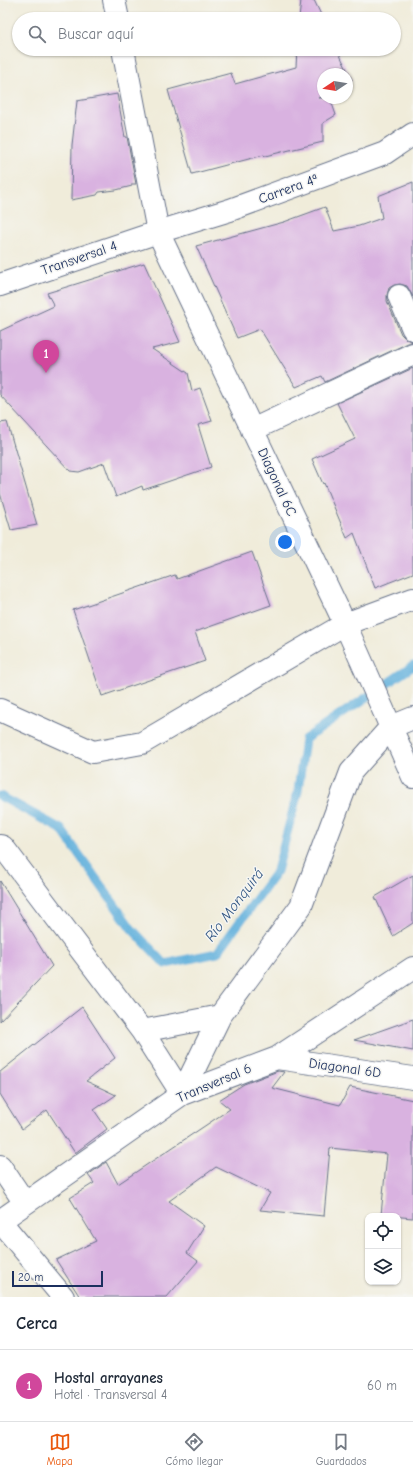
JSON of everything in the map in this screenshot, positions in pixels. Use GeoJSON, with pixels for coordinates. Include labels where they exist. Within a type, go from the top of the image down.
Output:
{"type":"FeatureCollection","features":[{"type":"Feature","properties":{"kind":"street"},"geometry":{"type":"LineString","coordinates":[[114,0],[117,12]]}},
{"type":"Feature","properties":{"kind":"street","name":"Diagonal 6C"},"geometry":{"type":"LineString","coordinates":[[124,56],[158,232],[345,624],[413,777]]}},
{"type":"Feature","properties":{"kind":"street","name":"Carrera 4ª"},"geometry":{"type":"LineString","coordinates":[[158,232],[230,210],[385,153],[413,134]]}},
{"type":"Feature","properties":{"kind":"street","name":"Transversal 4"},"geometry":{"type":"LineString","coordinates":[[0,285],[158,232]]}},
{"type":"Feature","properties":{"kind":"street"},"geometry":{"type":"LineString","coordinates":[[399,296],[413,329]]}},
{"type":"Feature","properties":{"kind":"street"},"geometry":{"type":"LineString","coordinates":[[252,430],[413,354]]}},
{"type":"Feature","properties":{"kind":"street"},"geometry":{"type":"LineString","coordinates":[[0,710],[93,752],[142,743],[345,624],[413,599]]}},
{"type":"Feature","properties":{"kind":"street"},"geometry":{"type":"LineString","coordinates":[[182,1094],[220,1016],[301,906],[351,772],[391,727],[413,718]]}},
{"type":"Feature","properties":{"kind":"street"},"geometry":{"type":"LineString","coordinates":[[0,846],[3,847],[142,1031],[182,1094]]}},
{"type":"Feature","properties":{"kind":"street","name":"Transversal 6"},"geometry":{"type":"LineString","coordinates":[[0,1221],[182,1094],[277,1058],[413,968]]}},
{"type":"Feature","properties":{"kind":"street"},"geometry":{"type":"LineString","coordinates":[[142,1031],[220,1016]]}},
{"type":"Feature","properties":{"kind":"street","name":"Diagonal 6D"},"geometry":{"type":"LineString","coordinates":[[277,1058],[413,1078]]}},
{"type":"Feature","properties":{"kind":"street"},"geometry":{"type":"LineString","coordinates":[[0,1166],[25,1204]]}},
{"type":"Feature","properties":{"kind":"street"},"geometry":{"type":"LineString","coordinates":[[0,1221],[63,1297]]}},
{"type":"Feature","properties":{"kind":"building"},"geometry":{"type":"Polygon","coordinates":[[[301,0],[314,0],[320,12],[300,12],[301,0]]]}},
{"type":"Feature","properties":{"kind":"building"},"geometry":{"type":"Polygon","coordinates":[[[297,56],[340,56],[346,68],[317,68],[317,104],[332,104],[336,115],[323,123],[323,142],[264,155],[192,174],[168,90],[231,73],[235,84],[296,67],[297,56]]]}},
{"type":"Feature","properties":{"kind":"building"},"geometry":{"type":"Polygon","coordinates":[[[117,94],[136,184],[116,190],[99,192],[97,195],[71,200],[72,145],[77,101],[117,94]]]}},
{"type":"Feature","properties":{"kind":"building"},"geometry":{"type":"Polygon","coordinates":[[[413,182],[413,297],[407,286],[400,284],[389,288],[387,301],[401,334],[406,339],[413,342],[325,382],[322,376],[296,387],[260,329],[237,338],[196,246],[284,222],[325,207],[334,231],[359,226],[382,218],[378,196],[413,182]]]}},
{"type":"Feature","properties":{"kind":"building"},"geometry":{"type":"Polygon","coordinates":[[[144,263],[180,342],[152,349],[188,373],[192,391],[200,388],[212,421],[198,425],[211,467],[143,490],[142,486],[116,497],[104,463],[79,472],[70,471],[0,395],[0,331],[54,306],[47,293],[144,263]]]}},
{"type":"Feature","properties":{"kind":"building"},"geometry":{"type":"Polygon","coordinates":[[[413,368],[413,573],[375,588],[354,533],[347,538],[324,483],[323,484],[312,459],[355,439],[337,403],[413,368]]]}},
{"type":"Feature","properties":{"kind":"building"},"geometry":{"type":"Polygon","coordinates":[[[7,422],[37,525],[11,530],[0,493],[0,423],[7,422]]]}},
{"type":"Feature","properties":{"kind":"building"},"geometry":{"type":"Polygon","coordinates":[[[252,552],[271,605],[195,632],[205,661],[102,696],[73,610],[175,575],[177,579],[252,552]]]}},
{"type":"Feature","properties":{"kind":"building"},"geometry":{"type":"Polygon","coordinates":[[[413,875],[413,923],[393,936],[375,897],[413,875]]]}},
{"type":"Feature","properties":{"kind":"building"},"geometry":{"type":"Polygon","coordinates":[[[0,881],[52,966],[0,1021],[0,881]]]}},
{"type":"Feature","properties":{"kind":"building"},"geometry":{"type":"Polygon","coordinates":[[[82,1007],[115,1058],[86,1081],[116,1095],[94,1110],[107,1129],[75,1153],[47,1110],[22,1129],[0,1094],[0,1072],[82,1007]]]}},
{"type":"Feature","properties":{"kind":"building"},"geometry":{"type":"Polygon","coordinates":[[[413,1019],[413,1051],[354,1040],[413,1019]]]}},
{"type":"Feature","properties":{"kind":"building"},"geometry":{"type":"Polygon","coordinates":[[[278,1071],[284,1072],[272,1088],[340,1105],[350,1087],[413,1100],[413,1218],[401,1217],[401,1213],[381,1213],[387,1154],[330,1148],[324,1216],[260,1210],[270,1193],[216,1167],[169,1201],[204,1226],[187,1253],[198,1261],[167,1297],[80,1297],[56,1260],[96,1241],[70,1198],[94,1183],[88,1175],[106,1162],[118,1184],[230,1109],[219,1100],[244,1084],[278,1071]]]}},
{"type":"Feature","properties":{"kind":"waterway","name":"Río Monquirá"},"geometry":{"type":"LineString","coordinates":[[0,796],[61,829],[131,928],[165,964],[217,953],[277,871],[298,791],[305,739],[413,666]]}},
{"type":"Feature","properties":{"kind":"place","name":"Hostal arrayanes"},"geometry":{"type":"Point","coordinates":[46,373]}}]}
